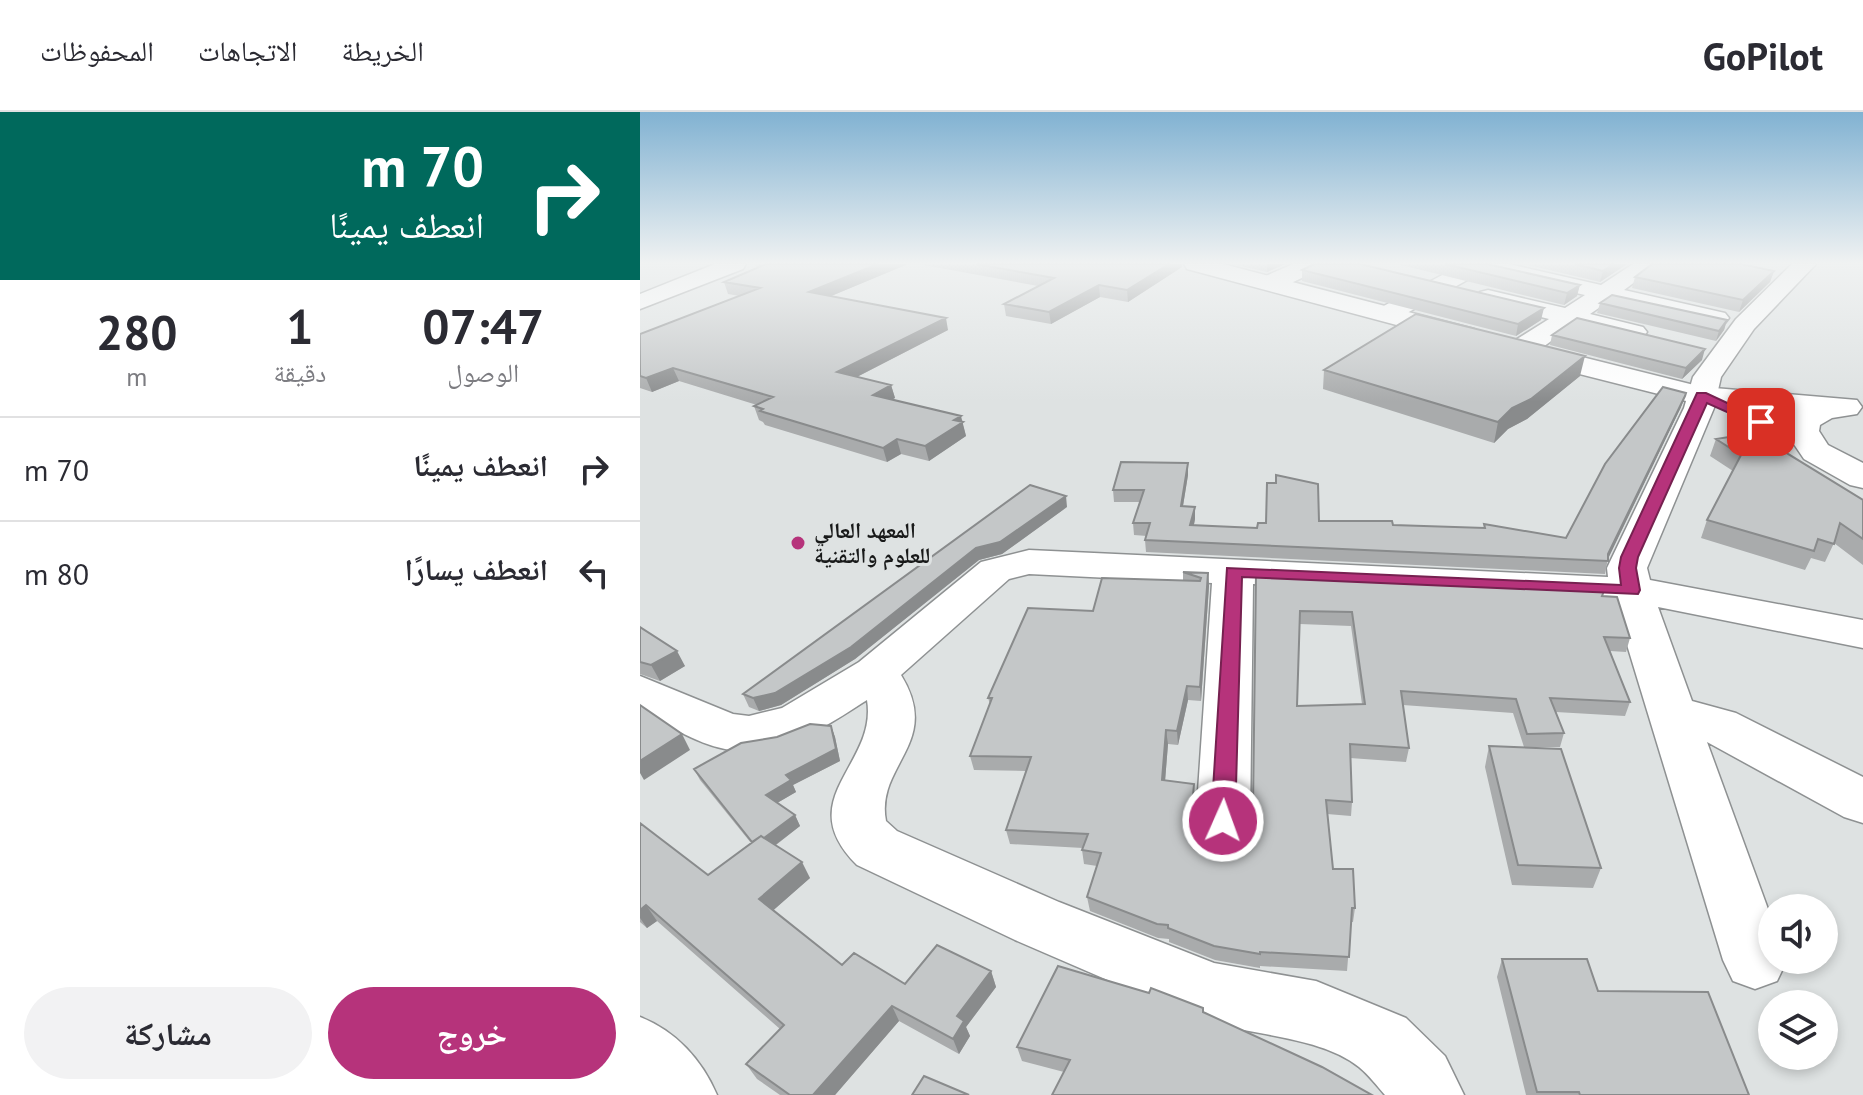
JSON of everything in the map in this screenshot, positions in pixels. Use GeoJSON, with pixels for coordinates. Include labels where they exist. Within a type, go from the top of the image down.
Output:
{"type":"FeatureCollection","features":[{"type":"Feature","properties":{"kind":"main road"},"geometry":{"type":"LineString","coordinates":[[1371,310],[1519,350],[1708,366],[1843,406]]}},
{"type":"Feature","properties":{"kind":"main road"},"geometry":{"type":"LineString","coordinates":[[1708,366],[1761,422],[1863,477]]}},
{"type":"Feature","properties":{"kind":"main road"},"geometry":{"type":"LineString","coordinates":[[1816,452],[1806,441],[1802,431],[1804,423],[1822,411],[1843,406]]}},
{"type":"Feature","properties":{"kind":"street"},"geometry":{"type":"LineString","coordinates":[[1387,314],[1395,310]]}},
{"type":"Feature","properties":{"kind":"street"},"geometry":{"type":"LineString","coordinates":[[1540,310],[1662,339]]}},
{"type":"Feature","properties":{"kind":"street"},"geometry":{"type":"LineString","coordinates":[[1519,350],[1580,310]]}},
{"type":"Feature","properties":{"kind":"street"},"geometry":{"type":"LineString","coordinates":[[1681,310],[1745,324]]}},
{"type":"Feature","properties":{"kind":"street"},"geometry":{"type":"LineString","coordinates":[[1755,960],[1631,590],[1627,568],[1699,408],[1708,366],[1760,310]]}},
{"type":"Feature","properties":{"kind":"street"},"geometry":{"type":"LineString","coordinates":[[640,692],[725,731],[749,734],[774,729],[799,720],[875,673],[995,570],[1029,562],[1631,590],[1755,611],[1863,634]]}},
{"type":"Feature","properties":{"kind":"street"},"geometry":{"type":"LineString","coordinates":[[1223,821],[1233,571]]}},
{"type":"Feature","properties":{"kind":"street"},"geometry":{"type":"LineString","coordinates":[[875,673],[886,689],[892,706],[889,730],[857,813],[861,832],[877,848],[1037,921],[1214,994],[1316,1013],[1382,1042],[1420,1081],[1428,1095]]}},
{"type":"Feature","properties":{"kind":"street"},"geometry":{"type":"LineString","coordinates":[[1672,713],[1719,726],[1863,802]]}},
{"type":"Feature","properties":{"kind":"street"},"geometry":{"type":"LineString","coordinates":[[640,1051],[681,1095]]}},
{"type":"Feature","properties":{"kind":"building"},"geometry":{"type":"Polygon","coordinates":[[[703,310],[903,310],[946,318],[837,372],[891,385],[873,395],[961,416],[954,420],[963,422],[925,446],[897,439],[883,448],[760,411],[763,409],[754,406],[773,397],[673,368],[646,378],[640,376],[640,334],[703,310]]]}},
{"type":"Feature","properties":{"kind":"building"},"geometry":{"type":"Polygon","coordinates":[[[1461,310],[1541,310],[1518,324],[1461,310]]]}},
{"type":"Feature","properties":{"kind":"building"},"geometry":{"type":"Polygon","coordinates":[[[1629,310],[1680,310],[1727,320],[1719,331],[1629,310]]]}},
{"type":"Feature","properties":{"kind":"building"},"geometry":{"type":"Polygon","coordinates":[[[1416,314],[1585,356],[1531,399],[1512,408],[1498,422],[1324,370],[1416,314]]]}},
{"type":"Feature","properties":{"kind":"building"},"geometry":{"type":"Polygon","coordinates":[[[1577,318],[1705,349],[1686,368],[1552,335],[1577,318]]]}},
{"type":"Feature","properties":{"kind":"building"},"geometry":{"type":"Polygon","coordinates":[[[1663,387],[1686,393],[1608,554],[1608,561],[1145,540],[1150,523],[1133,523],[1144,490],[1113,490],[1121,462],[1188,463],[1181,506],[1195,507],[1190,525],[1257,528],[1258,523],[1266,523],[1267,483],[1276,483],[1276,475],[1318,484],[1319,521],[1392,521],[1393,525],[1485,528],[1484,524],[1566,538],[1605,464],[1663,387]]]}},
{"type":"Feature","properties":{"kind":"building"},"geometry":{"type":"Polygon","coordinates":[[[1754,433],[1863,500],[1863,539],[1840,523],[1834,544],[1818,539],[1814,551],[1707,520],[1741,455],[1716,439],[1754,433]]]}},
{"type":"Feature","properties":{"kind":"building"},"geometry":{"type":"Polygon","coordinates":[[[1030,485],[1066,496],[1000,542],[976,548],[851,647],[775,693],[753,698],[743,694],[1030,485]]]}},
{"type":"Feature","properties":{"kind":"building"},"geometry":{"type":"Polygon","coordinates":[[[1183,572],[1208,573],[1200,687],[1187,686],[1177,731],[1166,730],[1162,780],[1194,784],[1192,807],[1201,824],[1223,832],[1243,826],[1253,807],[1256,574],[1604,591],[1602,596],[1617,597],[1630,638],[1604,637],[1630,702],[1550,698],[1564,733],[1527,734],[1516,699],[1401,691],[1409,748],[1350,744],[1352,802],[1326,800],[1333,869],[1353,869],[1355,908],[1352,908],[1349,957],[1260,954],[1214,946],[1168,928],[1168,925],[1157,924],[1087,897],[1101,853],[1082,850],[1088,834],[1006,830],[1031,757],[970,756],[992,698],[988,698],[1028,608],[1093,611],[1102,578],[1200,581],[1201,578],[1183,572]],[[1300,611],[1297,706],[1365,704],[1352,612],[1300,611]]]}},
{"type":"Feature","properties":{"kind":"building"},"geometry":{"type":"Polygon","coordinates":[[[640,627],[677,651],[651,665],[640,662],[640,627]]]}},
{"type":"Feature","properties":{"kind":"building"},"geometry":{"type":"Polygon","coordinates":[[[640,705],[682,734],[640,761],[640,705]]]}},
{"type":"Feature","properties":{"kind":"building"},"geometry":{"type":"Polygon","coordinates":[[[810,724],[831,726],[836,749],[786,775],[791,780],[766,795],[795,815],[764,838],[761,836],[752,842],[694,769],[741,743],[777,737],[810,724]]]}},
{"type":"Feature","properties":{"kind":"building"},"geometry":{"type":"Polygon","coordinates":[[[1489,746],[1561,749],[1601,868],[1518,865],[1489,746]]]}},
{"type":"Feature","properties":{"kind":"building"},"geometry":{"type":"Polygon","coordinates":[[[640,823],[708,875],[761,836],[802,862],[759,899],[842,965],[854,953],[905,984],[937,945],[991,971],[957,1016],[964,1021],[953,1039],[892,1006],[813,1095],[790,1095],[746,1064],[784,1025],[646,905],[640,910],[640,823]]]}},
{"type":"Feature","properties":{"kind":"building"},"geometry":{"type":"Polygon","coordinates":[[[1502,959],[1587,959],[1598,991],[1708,992],[1749,1095],[1537,1092],[1502,959]]]}},
{"type":"Feature","properties":{"kind":"building"},"geometry":{"type":"Polygon","coordinates":[[[1058,966],[1149,993],[1151,988],[1203,1008],[1203,1012],[1322,1067],[1372,1095],[1052,1095],[1070,1060],[1017,1047],[1058,966]]]}},
{"type":"Feature","properties":{"kind":"building"},"geometry":{"type":"Polygon","coordinates":[[[924,1076],[969,1095],[912,1095],[924,1076]]]}},
{"type":"Feature","properties":{"kind":"place","name":"المعهد العالي للعلوم والتقنية"},"geometry":{"type":"Point","coordinates":[798,543]}},
{"type":"Feature","properties":{"kind":"route"},"geometry":{"type":"LineString","coordinates":[[1223,821],[1233,571],[1631,590],[1627,568],[1630,557],[1702,396],[1761,422]]}}]}
